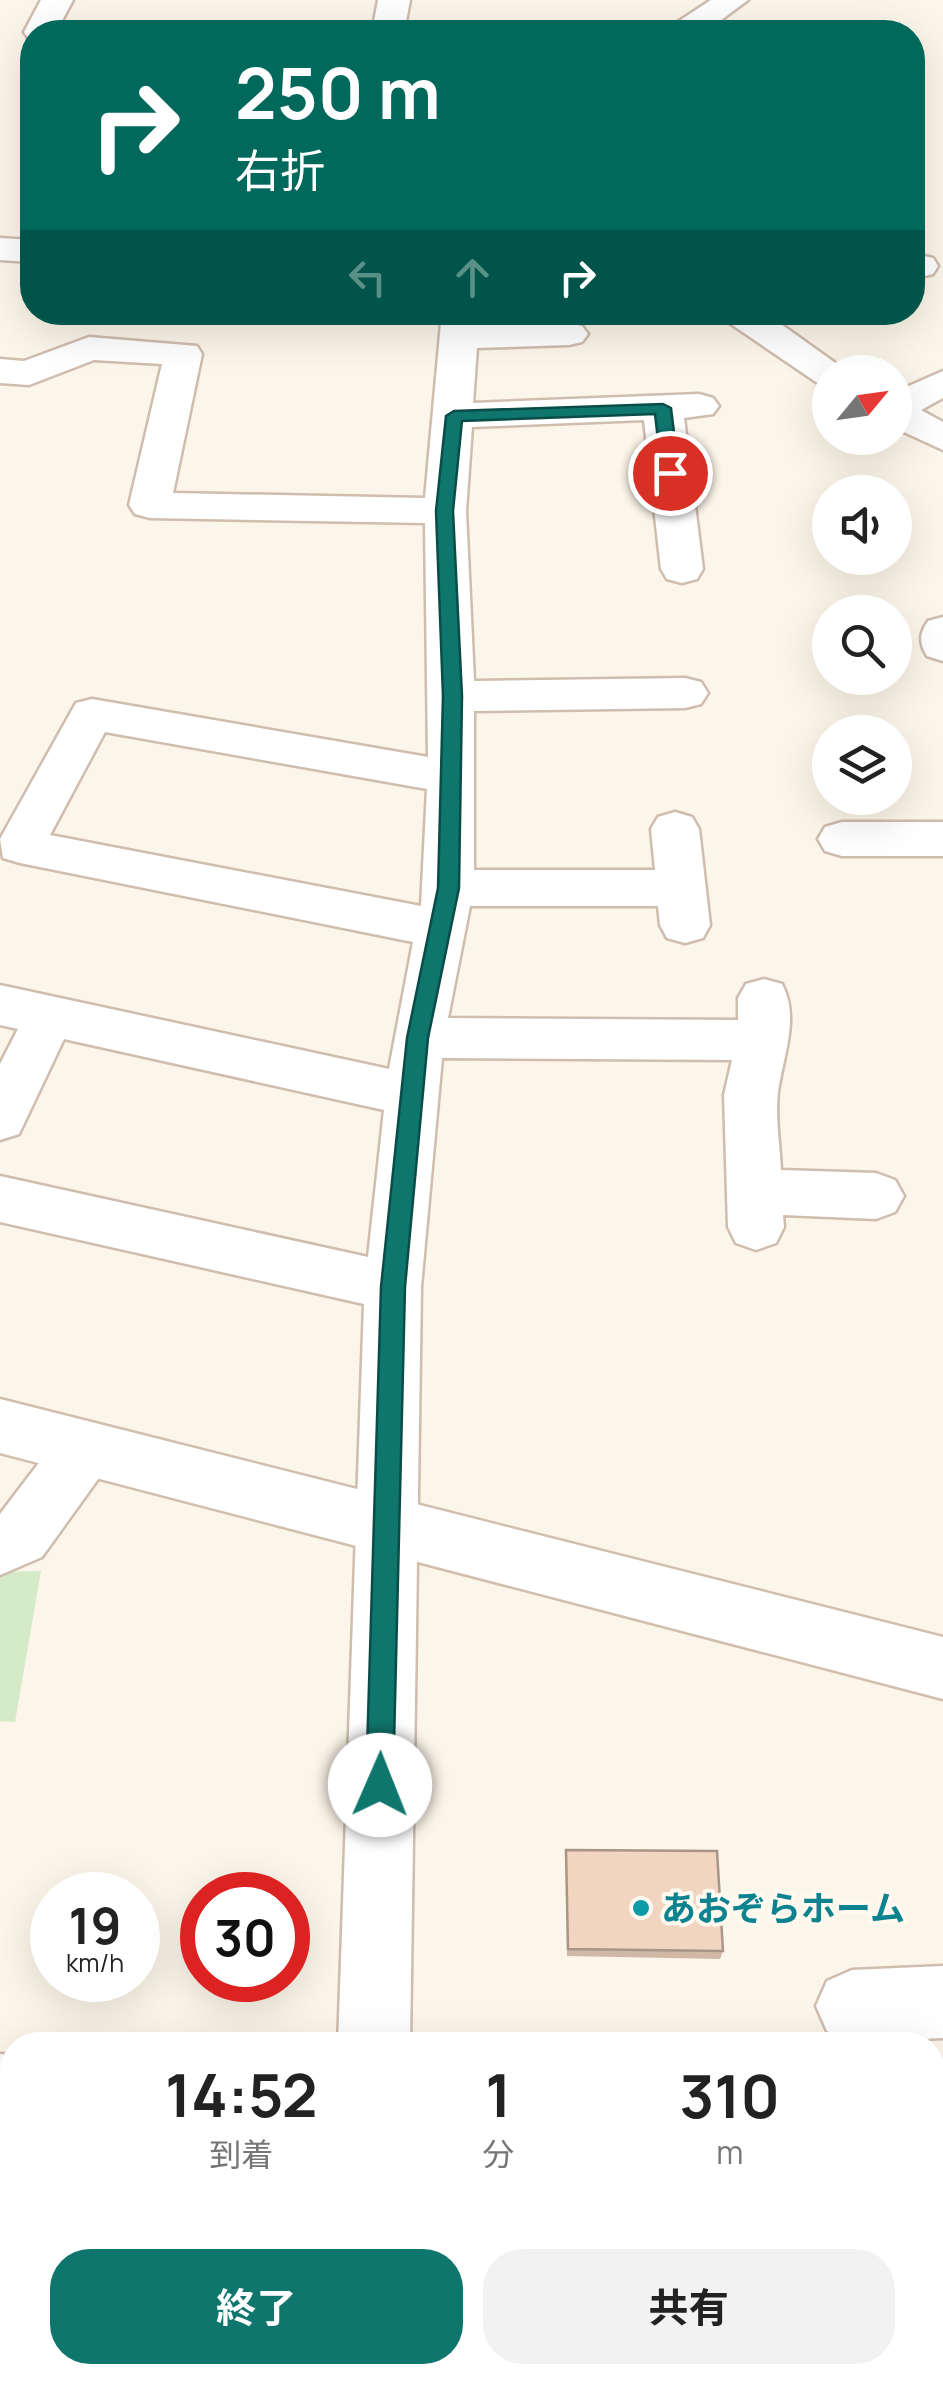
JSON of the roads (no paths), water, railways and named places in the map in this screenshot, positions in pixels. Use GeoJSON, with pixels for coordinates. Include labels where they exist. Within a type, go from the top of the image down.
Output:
{"type":"FeatureCollection","features":[{"type":"Feature","properties":{"kind":"street"},"geometry":{"type":"LineString","coordinates":[[702,20],[732,0]]}},
{"type":"Feature","properties":{"kind":"street"},"geometry":{"type":"LineString","coordinates":[[374,2032],[384,1524],[393,1287],[418,1038],[445,909],[452,696],[445,511],[460,325],[569,334]]}},
{"type":"Feature","properties":{"kind":"street"},"geometry":{"type":"LineString","coordinates":[[757,325],[812,362]]}},
{"type":"Feature","properties":{"kind":"street"},"geometry":{"type":"LineString","coordinates":[[0,371],[28,373],[89,348],[188,343],[150,505],[445,511]]}},
{"type":"Feature","properties":{"kind":"street"},"geometry":{"type":"LineString","coordinates":[[912,400],[943,383]]}},
{"type":"Feature","properties":{"kind":"street"},"geometry":{"type":"LineString","coordinates":[[454,416],[681,407],[682,569]]}},
{"type":"Feature","properties":{"kind":"street"},"geometry":{"type":"LineString","coordinates":[[912,420],[943,438]]}},
{"type":"Feature","properties":{"kind":"street"},"geometry":{"type":"LineString","coordinates":[[943,631],[943,646]]}},
{"type":"Feature","properties":{"kind":"street"},"geometry":{"type":"LineString","coordinates":[[452,696],[685,694]]}},
{"type":"Feature","properties":{"kind":"street"},"geometry":{"type":"LineString","coordinates":[[450,777],[92,714],[20,846],[445,909],[683,907],[675,829]]}},
{"type":"Feature","properties":{"kind":"street"},"geometry":{"type":"LineString","coordinates":[[842,839],[943,839]]}},
{"type":"Feature","properties":{"kind":"street"},"geometry":{"type":"LineString","coordinates":[[0,1004],[411,1095]]}},
{"type":"Feature","properties":{"kind":"street"},"geometry":{"type":"LineString","coordinates":[[0,1119],[50,1015]]}},
{"type":"Feature","properties":{"kind":"street"},"geometry":{"type":"LineString","coordinates":[[418,1038],[763,1019],[750,1095],[756,1209],[876,1196]]}},
{"type":"Feature","properties":{"kind":"street"},"geometry":{"type":"LineString","coordinates":[[0,1199],[393,1287]]}},
{"type":"Feature","properties":{"kind":"street"},"geometry":{"type":"LineString","coordinates":[[0,1426],[943,1668]]}},
{"type":"Feature","properties":{"kind":"street"},"geometry":{"type":"LineString","coordinates":[[0,1546],[20,1537],[85,1448]]}},
{"type":"Feature","properties":{"kind":"street"},"geometry":{"type":"LineString","coordinates":[[852,2006],[943,2002]]}},
{"type":"Feature","properties":{"kind":"place","name":"あおぞらホーム"},"geometry":{"type":"Point","coordinates":[641,1908]}}]}
